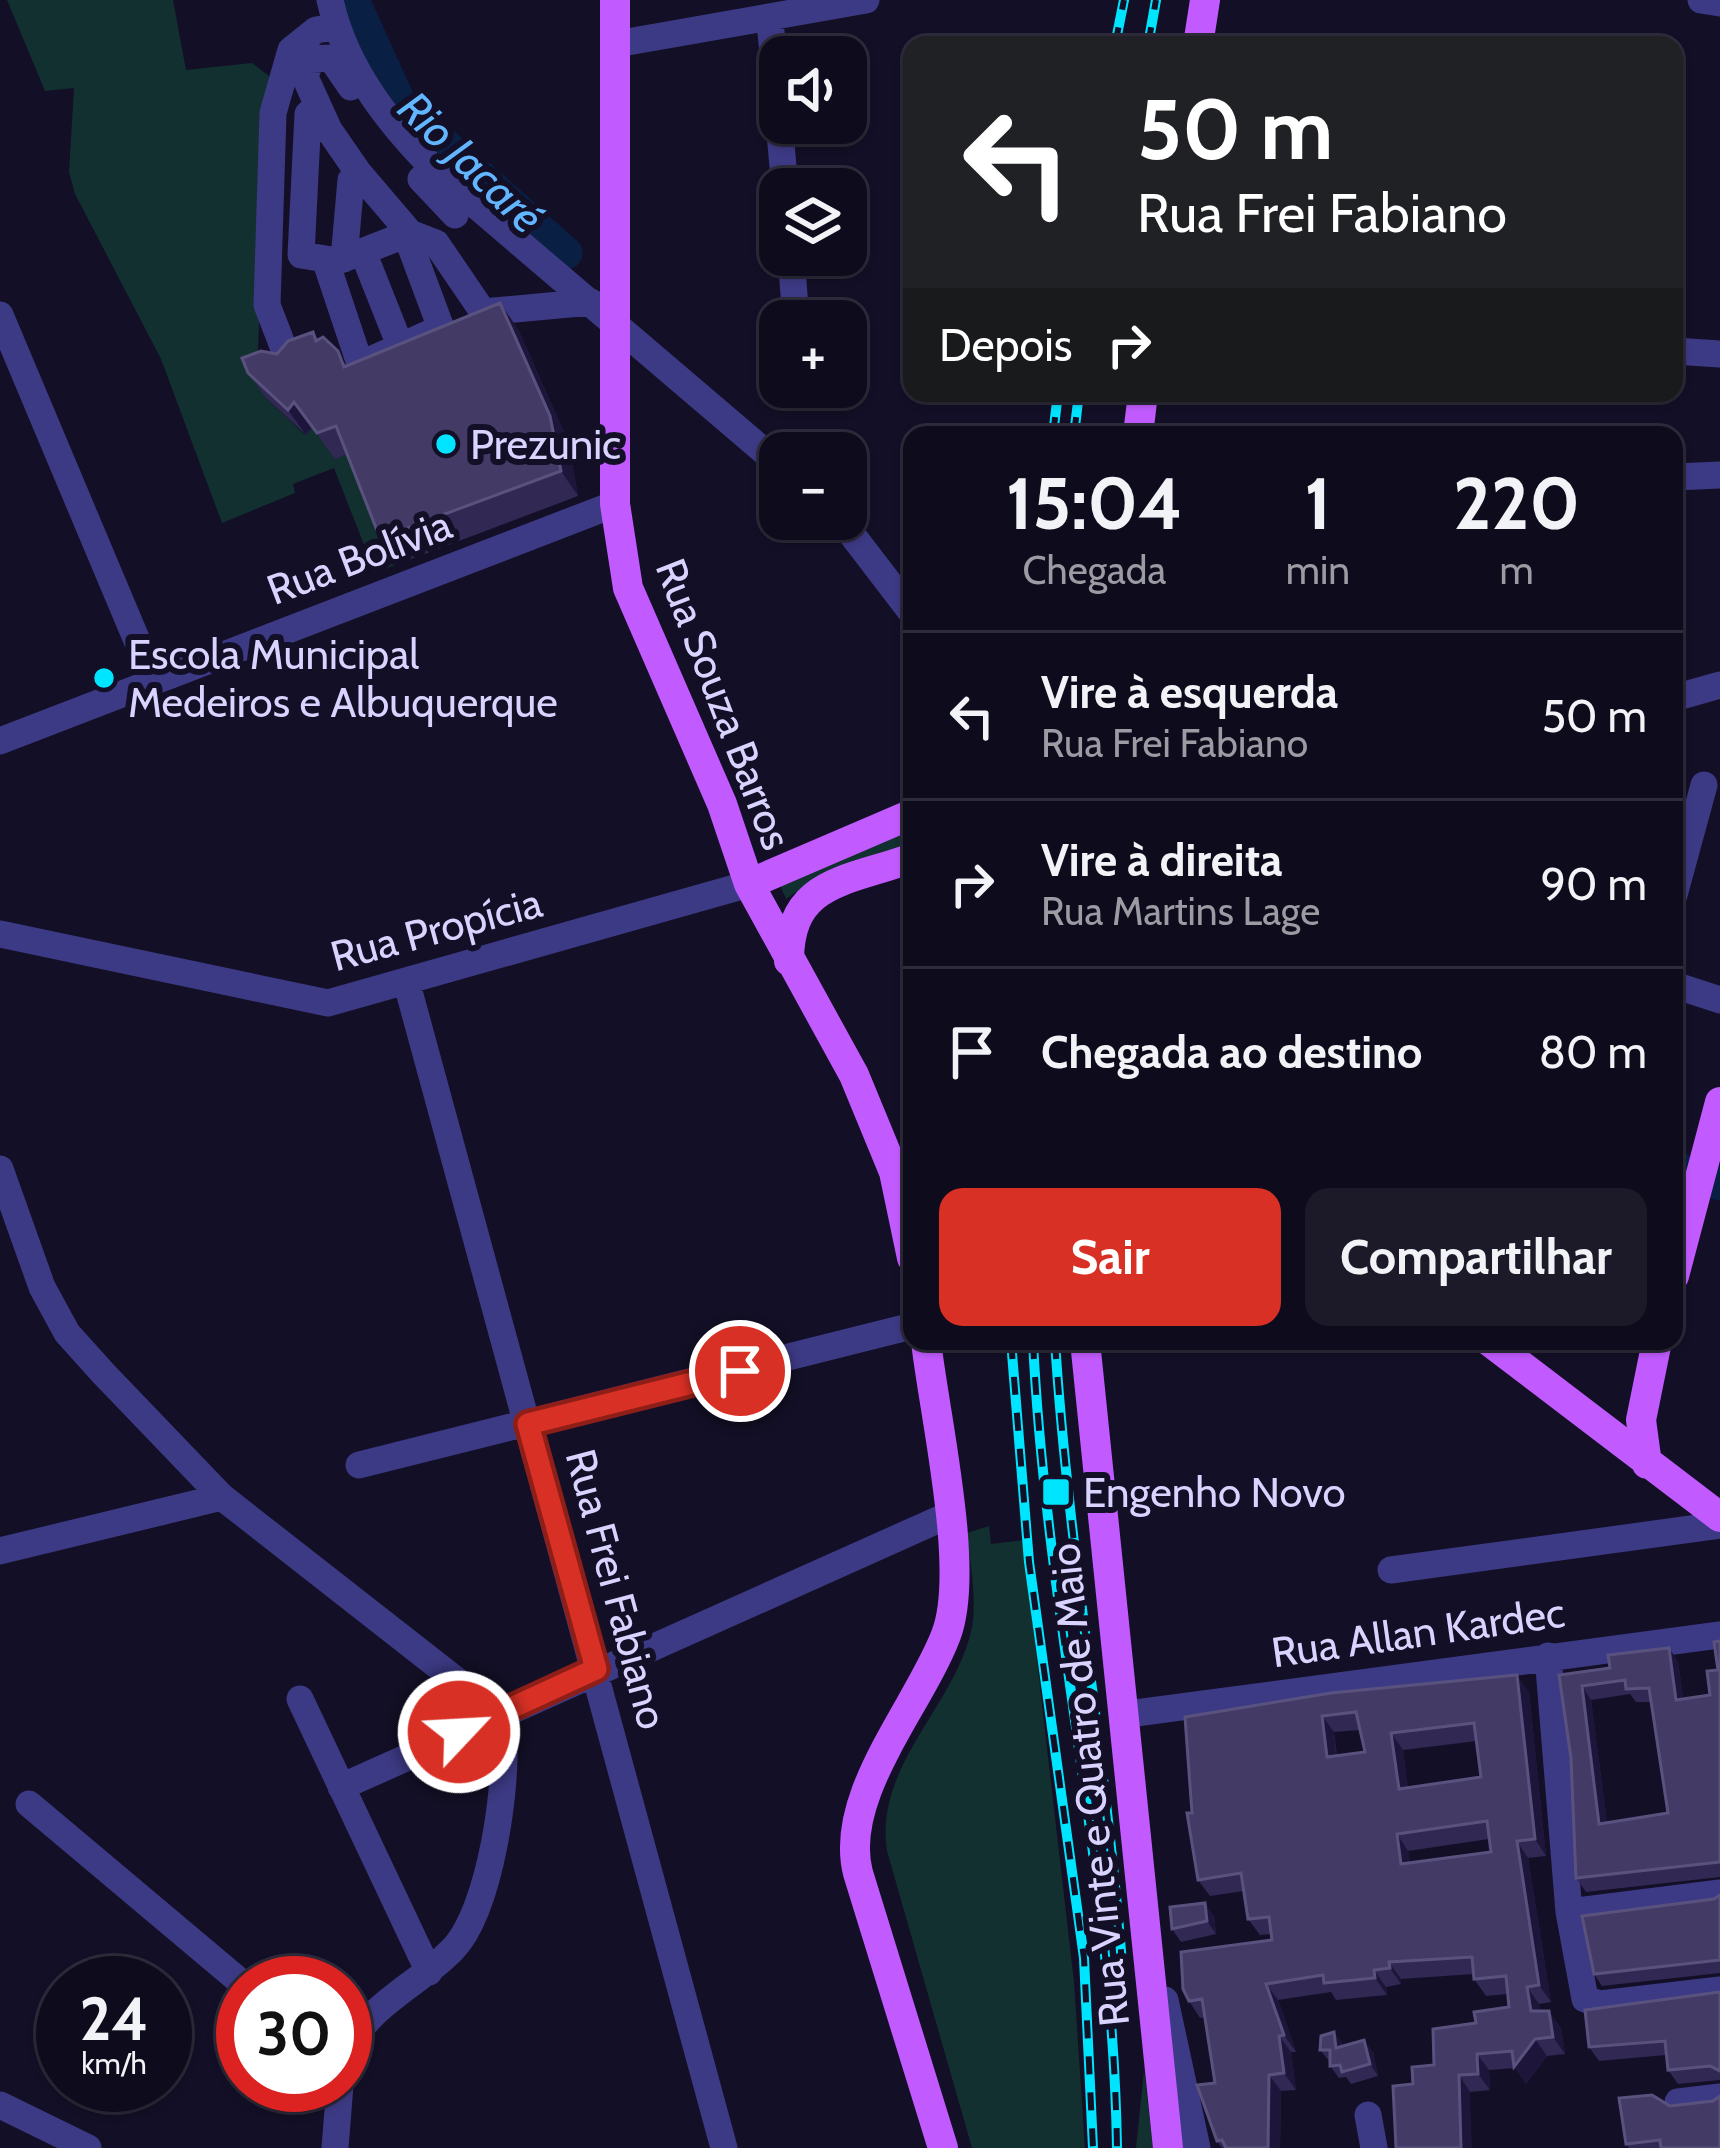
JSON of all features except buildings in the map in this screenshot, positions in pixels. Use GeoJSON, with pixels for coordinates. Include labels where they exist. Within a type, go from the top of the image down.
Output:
{"type":"FeatureCollection","features":[{"type":"Feature","properties":{"kind":"main road","name":"Rua Souza Barros"},"geometry":{"type":"LineString","coordinates":[[615,0],[618,327],[614,504],[628,588],[722,804],[738,888],[764,913],[854,1075],[903,1185]]}},
{"type":"Feature","properties":{"kind":"main road"},"geometry":{"type":"LineString","coordinates":[[1199,36],[1205,0]]}},
{"type":"Feature","properties":{"kind":"main road"},"geometry":{"type":"LineString","coordinates":[[738,888],[903,818]]}},
{"type":"Feature","properties":{"kind":"main road"},"geometry":{"type":"LineString","coordinates":[[789,962],[791,921],[807,899],[903,862]]}},
{"type":"Feature","properties":{"kind":"main road"},"geometry":{"type":"LineString","coordinates":[[1683,1242],[1720,1102]]}},
{"type":"Feature","properties":{"kind":"main road"},"geometry":{"type":"LineString","coordinates":[[927,1350],[951,1514],[952,1619],[852,1832],[858,1873],[944,2148]]}},
{"type":"Feature","properties":{"kind":"main road","name":"Rua Vinte e Quatro de Maio"},"geometry":{"type":"LineString","coordinates":[[1086,1350],[1128,1714],[1168,2148]]}},
{"type":"Feature","properties":{"kind":"main road"},"geometry":{"type":"LineString","coordinates":[[1501,1350],[1720,1521]]}},
{"type":"Feature","properties":{"kind":"main road"},"geometry":{"type":"LineString","coordinates":[[1647,1464],[1641,1420],[1655,1350]]}},
{"type":"Feature","properties":{"kind":"street"},"geometry":{"type":"LineString","coordinates":[[616,44],[770,21],[866,0]]}},
{"type":"Feature","properties":{"kind":"street"},"geometry":{"type":"LineString","coordinates":[[1701,0],[1720,3]]}},
{"type":"Feature","properties":{"kind":"street"},"geometry":{"type":"LineString","coordinates":[[289,362],[267,305],[273,112],[291,50],[333,13],[394,130],[464,208]]}},
{"type":"Feature","properties":{"kind":"street"},"geometry":{"type":"LineString","coordinates":[[770,21],[783,168]]}},
{"type":"Feature","properties":{"kind":"street"},"geometry":{"type":"LineString","coordinates":[[591,302],[483,312],[358,172],[317,106],[305,77],[311,59],[322,55],[338,63],[368,118],[464,208],[591,302],[759,447]]}},
{"type":"Feature","properties":{"kind":"street"},"geometry":{"type":"LineString","coordinates":[[317,106],[308,114],[299,251],[306,258],[344,257],[415,235],[464,208]]}},
{"type":"Feature","properties":{"kind":"street"},"geometry":{"type":"LineString","coordinates":[[358,172],[351,180],[344,257],[358,358],[366,362],[441,328],[415,235]]}},
{"type":"Feature","properties":{"kind":"street"},"geometry":{"type":"LineString","coordinates":[[344,257],[401,348]]}},
{"type":"Feature","properties":{"kind":"street"},"geometry":{"type":"LineString","coordinates":[[0,315],[154,682]]}},
{"type":"Feature","properties":{"kind":"street"},"geometry":{"type":"LineString","coordinates":[[1683,352],[1720,354]]}},
{"type":"Feature","properties":{"kind":"street"},"geometry":{"type":"LineString","coordinates":[[1683,477],[1720,475]]}},
{"type":"Feature","properties":{"kind":"street","name":"Rua Bolívia"},"geometry":{"type":"LineString","coordinates":[[0,741],[614,504]]}},
{"type":"Feature","properties":{"kind":"street"},"geometry":{"type":"LineString","coordinates":[[856,540],[903,601]]}},
{"type":"Feature","properties":{"kind":"street"},"geometry":{"type":"LineString","coordinates":[[1683,695],[1720,685]]}},
{"type":"Feature","properties":{"kind":"street"},"geometry":{"type":"LineString","coordinates":[[1683,862],[1704,784]]}},
{"type":"Feature","properties":{"kind":"street","name":"Rua Propícia"},"geometry":{"type":"LineString","coordinates":[[0,934],[328,1003],[738,888]]}},
{"type":"Feature","properties":{"kind":"street","name":"Rua Frei Fabiano"},"geometry":{"type":"LineString","coordinates":[[407,984],[724,2148]]}},
{"type":"Feature","properties":{"kind":"street"},"geometry":{"type":"LineString","coordinates":[[1683,988],[1720,1000]]}},
{"type":"Feature","properties":{"kind":"street"},"geometry":{"type":"LineString","coordinates":[[0,1169],[42,1287],[67,1333],[222,1497],[498,1713],[504,1772],[483,1883],[467,1932],[429,1972],[372,2016]]}},
{"type":"Feature","properties":{"kind":"street"},"geometry":{"type":"LineString","coordinates":[[359,1465],[903,1327]]}},
{"type":"Feature","properties":{"kind":"street"},"geometry":{"type":"LineString","coordinates":[[0,1551],[222,1497]]}},
{"type":"Feature","properties":{"kind":"street"},"geometry":{"type":"LineString","coordinates":[[341,1787],[951,1514]]}},
{"type":"Feature","properties":{"kind":"street"},"geometry":{"type":"LineString","coordinates":[[1391,1570],[1720,1521]]}},
{"type":"Feature","properties":{"kind":"street","name":"Rua Allan Kardec"},"geometry":{"type":"LineString","coordinates":[[1128,1714],[1720,1635]]}},
{"type":"Feature","properties":{"kind":"street"},"geometry":{"type":"LineString","coordinates":[[1548,1656],[1569,1912],[1581,1992],[1591,2003],[1720,1990]]}},
{"type":"Feature","properties":{"kind":"street"},"geometry":{"type":"LineString","coordinates":[[300,1699],[429,1972]]}},
{"type":"Feature","properties":{"kind":"street"},"geometry":{"type":"LineString","coordinates":[[29,1804],[216,1961]]}},
{"type":"Feature","properties":{"kind":"street"},"geometry":{"type":"LineString","coordinates":[[1569,1912],[1720,1893]]}},
{"type":"Feature","properties":{"kind":"street"},"geometry":{"type":"LineString","coordinates":[[1148,1920],[1197,2148]]}},
{"type":"Feature","properties":{"kind":"street"},"geometry":{"type":"LineString","coordinates":[[1678,2102],[1720,2097]]}},
{"type":"Feature","properties":{"kind":"street"},"geometry":{"type":"LineString","coordinates":[[0,2105],[88,2148]]}},
{"type":"Feature","properties":{"kind":"street"},"geometry":{"type":"LineString","coordinates":[[335,2148],[338,2112]]}},
{"type":"Feature","properties":{"kind":"street"},"geometry":{"type":"LineString","coordinates":[[1368,2115],[1374,2148]]}},
{"type":"Feature","properties":{"kind":"green space"},"geometry":{"type":"Polygon","coordinates":[[[7,0],[173,0],[186,70],[252,63],[269,76],[257,374],[266,398],[305,435],[312,427],[354,451],[398,564],[375,573],[334,468],[293,484],[295,493],[222,523],[161,359],[75,194],[69,172],[74,88],[45,91],[7,0]]]}},
{"type":"Feature","properties":{"kind":"green space"},"geometry":{"type":"Polygon","coordinates":[[[903,827],[903,850],[811,882],[786,899],[780,885],[903,827]]]}},
{"type":"Feature","properties":{"kind":"green space"},"geometry":{"type":"Polygon","coordinates":[[[989,1526],[991,1544],[1023,1540],[1074,1982],[1085,2148],[972,2148],[887,1851],[886,1820],[893,1790],[950,1683],[972,1627],[967,1533],[989,1526]]]}},
{"type":"Feature","properties":{"kind":"green space"},"geometry":{"type":"Polygon","coordinates":[[[1144,2070],[1153,2148],[1136,2148],[1144,2070]]]}},
{"type":"Feature","properties":{"kind":"waterway","name":"Rio Jacaré"},"geometry":{"type":"LineString","coordinates":[[353,0],[401,106],[566,253]]}},
{"type":"Feature","properties":{"kind":"railway"},"geometry":{"type":"LineString","coordinates":[[1117,36],[1124,0]]}},
{"type":"Feature","properties":{"kind":"railway"},"geometry":{"type":"LineString","coordinates":[[1150,36],[1156,0]]}},
{"type":"Feature","properties":{"kind":"railway"},"geometry":{"type":"LineString","coordinates":[[1054,426],[1057,402]]}},
{"type":"Feature","properties":{"kind":"railway"},"geometry":{"type":"LineString","coordinates":[[1075,426],[1078,402]]}},
{"type":"Feature","properties":{"kind":"railway"},"geometry":{"type":"LineString","coordinates":[[1012,1350],[1029,1562],[1084,1958],[1093,2148]]}},
{"type":"Feature","properties":{"kind":"railway"},"geometry":{"type":"LineString","coordinates":[[1034,1350],[1051,1543],[1104,1946],[1117,2148]]}},
{"type":"Feature","properties":{"kind":"railway"},"geometry":{"type":"LineString","coordinates":[[1056,1350],[1124,1991]]}},
{"type":"Feature","properties":{"kind":"place","name":"Prezunic"},"geometry":{"type":"Point","coordinates":[446,444]}},
{"type":"Feature","properties":{"kind":"place","name":"Escola Municipal Medeiros e Albuquerque"},"geometry":{"type":"Point","coordinates":[104,678]}},
{"type":"Feature","properties":{"kind":"place","name":"Engenho Novo"},"geometry":{"type":"Point","coordinates":[1056,1492]}},
{"type":"Feature","properties":{"kind":"route"},"geometry":{"type":"LineString","coordinates":[[459,1732],[596,1669],[528,1424],[740,1371]]}}]}
